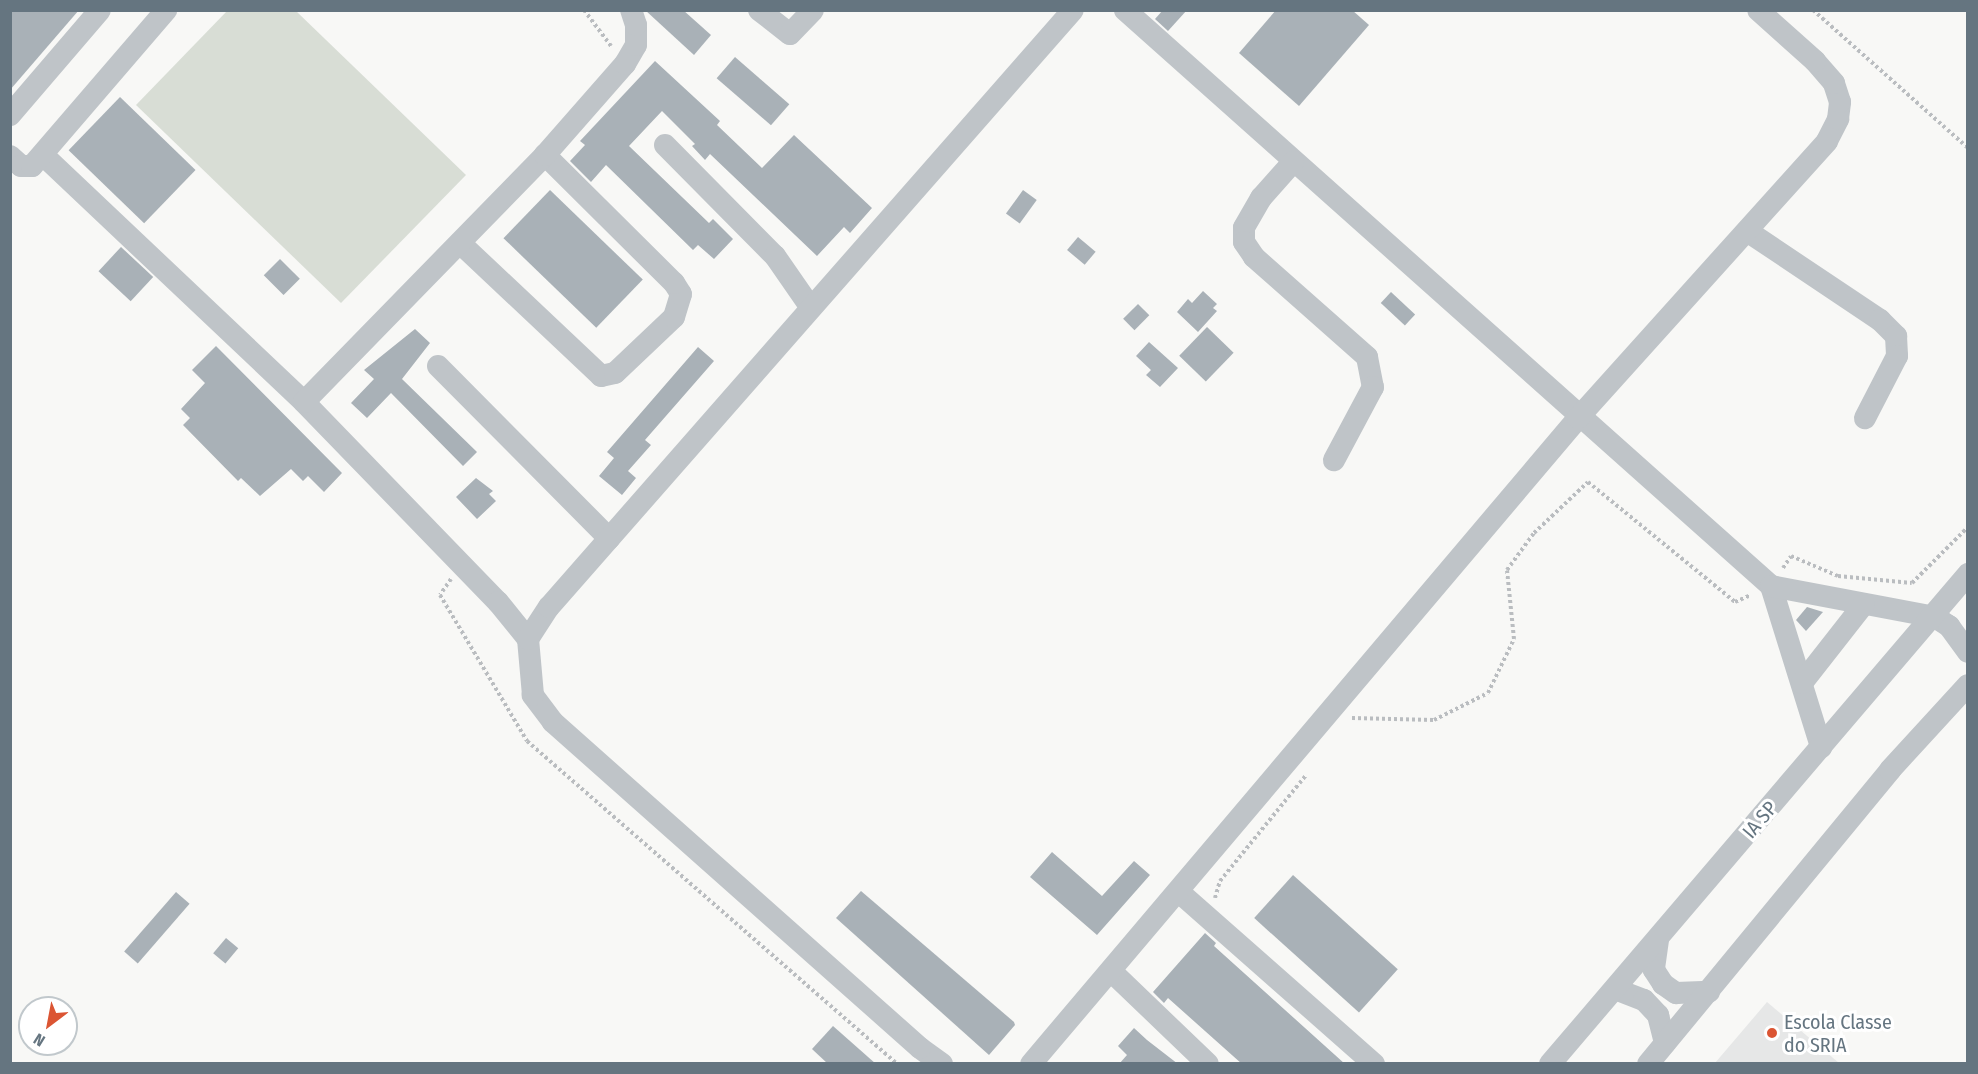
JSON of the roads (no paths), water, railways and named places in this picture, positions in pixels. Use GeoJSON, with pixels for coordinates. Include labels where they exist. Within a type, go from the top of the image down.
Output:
{"type":"FeatureCollection","features":[{"type":"Feature","properties":{"kind":"street"},"geometry":{"type":"LineString","coordinates":[[10,115],[100,10]]}},
{"type":"Feature","properties":{"kind":"street"},"geometry":{"type":"LineString","coordinates":[[10,156],[26,168],[43,155],[166,10]]}},
{"type":"Feature","properties":{"kind":"street"},"geometry":{"type":"LineString","coordinates":[[304,402],[544,155],[625,64],[636,45],[636,25],[631,10]]}},
{"type":"Feature","properties":{"kind":"street"},"geometry":{"type":"LineString","coordinates":[[759,10],[790,34],[813,10]]}},
{"type":"Feature","properties":{"kind":"street"},"geometry":{"type":"LineString","coordinates":[[528,639],[549,607],[1073,10]]}},
{"type":"Feature","properties":{"kind":"street"},"geometry":{"type":"LineString","coordinates":[[1125,10],[1578,418],[1771,586],[1935,617],[1949,626],[1968,652]]}},
{"type":"Feature","properties":{"kind":"street"},"geometry":{"type":"LineString","coordinates":[[1031,1064],[1179,892],[1578,418],[1827,141],[1838,119],[1840,102],[1834,83],[1815,61],[1758,10]]}},
{"type":"Feature","properties":{"kind":"street"},"geometry":{"type":"LineString","coordinates":[[665,145],[775,256],[811,308]]}},
{"type":"Feature","properties":{"kind":"street"},"geometry":{"type":"LineString","coordinates":[[43,155],[304,402],[460,564],[528,639],[533,695],[553,722],[920,1048],[942,1064]]}},
{"type":"Feature","properties":{"kind":"street"},"geometry":{"type":"LineString","coordinates":[[460,243],[601,376],[615,373],[674,316],[681,294],[674,283],[544,155]]}},
{"type":"Feature","properties":{"kind":"street"},"geometry":{"type":"LineString","coordinates":[[1293,162],[1261,198],[1244,228],[1244,242],[1254,257],[1367,357],[1373,387],[1334,460]]}},
{"type":"Feature","properties":{"kind":"street"},"geometry":{"type":"LineString","coordinates":[[1747,231],[1880,320],[1896,336],[1897,356],[1865,418]]}},
{"type":"Feature","properties":{"kind":"street"},"geometry":{"type":"LineString","coordinates":[[438,366],[609,538]]}},
{"type":"Feature","properties":{"kind":"street","name":"IA SP"},"geometry":{"type":"LineString","coordinates":[[1550,1064],[1935,617],[1968,574]]}},
{"type":"Feature","properties":{"kind":"street"},"geometry":{"type":"LineString","coordinates":[[1771,586],[1821,747]]}},
{"type":"Feature","properties":{"kind":"street"},"geometry":{"type":"LineString","coordinates":[[1802,683],[1864,604]]}},
{"type":"Feature","properties":{"kind":"street"},"geometry":{"type":"LineString","coordinates":[[1648,1064],[1890,770],[1968,685]]}},
{"type":"Feature","properties":{"kind":"street"},"geometry":{"type":"LineString","coordinates":[[1179,892],[1374,1064]]}},
{"type":"Feature","properties":{"kind":"street"},"geometry":{"type":"LineString","coordinates":[[1658,940],[1654,970],[1664,984],[1676,993],[1709,992]]}},
{"type":"Feature","properties":{"kind":"street"},"geometry":{"type":"LineString","coordinates":[[1111,971],[1208,1064]]}},
{"type":"Feature","properties":{"kind":"street"},"geometry":{"type":"LineString","coordinates":[[1615,989],[1644,1000],[1658,1015],[1665,1043]]}},
{"type":"Feature","properties":{"kind":"place","name":"Escola Classe do SRIA"},"geometry":{"type":"Point","coordinates":[1772,1033]}}]}
